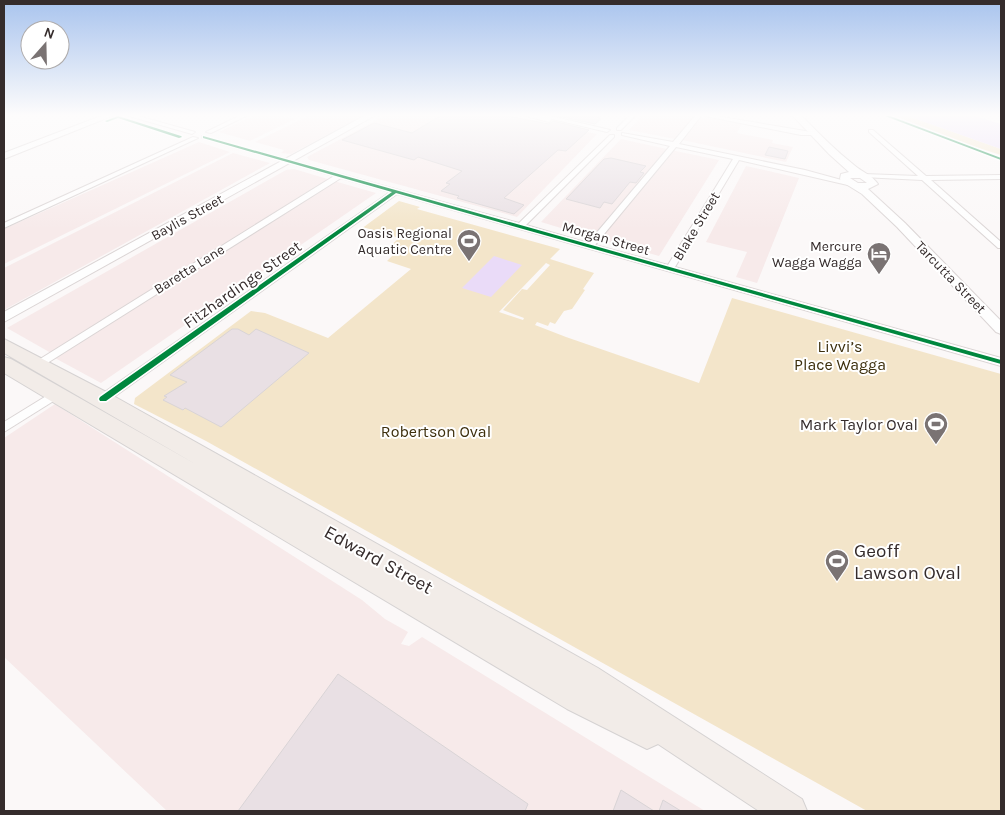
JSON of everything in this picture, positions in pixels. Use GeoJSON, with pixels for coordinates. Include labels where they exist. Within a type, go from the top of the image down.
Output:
{"type":"FeatureCollection","features":[{"type":"Feature","properties":{"kind":"highway","name":"Edward Street"},"geometry":{"type":"LineString","coordinates":[[4,345],[37,364],[94,405],[578,698],[747,785],[790,811]]}},
{"type":"Feature","properties":{"kind":"highway","name":"Edward Street"},"geometry":{"type":"LineString","coordinates":[[4,364],[56,394],[94,405]]}},
{"type":"Feature","properties":{"kind":"main road","name":"Baylis Street"},"geometry":{"type":"LineString","coordinates":[[4,318],[301,154]]}},
{"type":"Feature","properties":{"kind":"main road","name":"Tarcutta Street"},"geometry":{"type":"LineString","coordinates":[[834,154],[858,180]]}},
{"type":"Feature","properties":{"kind":"main road","name":"Tarcutta Street"},"geometry":{"type":"LineString","coordinates":[[902,225],[1001,329]]}},
{"type":"Feature","properties":{"kind":"street"},"geometry":{"type":"LineString","coordinates":[[5,223],[155,154]]}},
{"type":"Feature","properties":{"kind":"street","name":"Morgan Street"},"geometry":{"type":"LineString","coordinates":[[271,154],[1001,362]]}},
{"type":"Feature","properties":{"kind":"street"},"geometry":{"type":"LineString","coordinates":[[521,226],[589,154]]}},
{"type":"Feature","properties":{"kind":"street"},"geometry":{"type":"LineString","coordinates":[[590,246],[666,154]]}},
{"type":"Feature","properties":{"kind":"street"},"geometry":{"type":"LineString","coordinates":[[718,154],[805,172],[858,180],[1001,177]]}},
{"type":"Feature","properties":{"kind":"street"},"geometry":{"type":"LineString","coordinates":[[898,154],[1001,246]]}},
{"type":"Feature","properties":{"kind":"street","name":"Blake Street"},"geometry":{"type":"LineString","coordinates":[[670,269],[737,158]]}},
{"type":"Feature","properties":{"kind":"street","name":"Baretta Lane"},"geometry":{"type":"LineString","coordinates":[[37,364],[341,175]]}},
{"type":"Feature","properties":{"kind":"street"},"geometry":{"type":"LineString","coordinates":[[858,180],[912,178]]}},
{"type":"Feature","properties":{"kind":"street","name":"Tarcutta Street"},"geometry":{"type":"LineString","coordinates":[[858,180],[902,225]]}},
{"type":"Feature","properties":{"kind":"street","name":"Fitzhardinge Street"},"geometry":{"type":"LineString","coordinates":[[94,405],[396,191]]}},
{"type":"Feature","properties":{"kind":"street"},"geometry":{"type":"LineString","coordinates":[[4,428],[56,394]]}},
{"type":"Feature","properties":{"kind":"shaded area"},"geometry":{"type":"Polygon","coordinates":[[[172,154],[226,154],[4,264],[4,229],[172,154]]]}},
{"type":"Feature","properties":{"kind":"shaded area"},"geometry":{"type":"Polygon","coordinates":[[[231,154],[270,163],[4,310],[4,268],[231,154]]]}},
{"type":"Feature","properties":{"kind":"shaded area"},"geometry":{"type":"Polygon","coordinates":[[[313,154],[578,154],[517,217],[309,160],[307,157],[313,154]]]}},
{"type":"Feature","properties":{"kind":"shaded area"},"geometry":{"type":"Polygon","coordinates":[[[607,154],[663,154],[594,238],[541,222],[607,154]]]}},
{"type":"Feature","properties":{"kind":"shaded area"},"geometry":{"type":"Polygon","coordinates":[[[668,154],[690,154],[719,160],[659,256],[599,239],[668,154]]]}},
{"type":"Feature","properties":{"kind":"shaded area"},"geometry":{"type":"Polygon","coordinates":[[[748,154],[790,154],[786,162],[748,154]]]}},
{"type":"Feature","properties":{"kind":"shaded area"},"geometry":{"type":"Polygon","coordinates":[[[746,166],[799,178],[757,283],[736,277],[747,252],[706,242],[746,166]]]}},
{"type":"Feature","properties":{"kind":"shaded area"},"geometry":{"type":"Polygon","coordinates":[[[294,169],[331,180],[51,353],[7,328],[286,170],[294,169]]]}},
{"type":"Feature","properties":{"kind":"shaded area"},"geometry":{"type":"Polygon","coordinates":[[[334,181],[376,193],[101,383],[53,357],[334,181]]]}},
{"type":"Feature","properties":{"kind":"shaded area"},"geometry":{"type":"Polygon","coordinates":[[[494,256],[522,265],[491,297],[462,288],[494,256]]]}},
{"type":"Feature","properties":{"kind":"shaded area"},"geometry":{"type":"Polygon","coordinates":[[[55,404],[362,600],[385,619],[408,632],[401,644],[409,646],[422,637],[705,811],[167,811],[4,657],[4,438],[55,404]]]}},
{"type":"Feature","properties":{"kind":"green space"},"geometry":{"type":"Polygon","coordinates":[[[399,201],[420,207],[417,209],[560,249],[550,259],[594,273],[572,309],[564,311],[555,324],[550,322],[548,326],[537,322],[535,325],[699,383],[732,298],[1001,374],[1001,811],[867,811],[206,441],[134,404],[135,398],[251,311],[265,313],[328,338],[411,269],[387,261],[397,251],[388,248],[399,238],[366,228],[357,232],[399,201]],[[546,263],[499,312],[523,320],[524,318],[503,310],[522,289],[527,290],[550,265],[546,263]]]}},
{"type":"Feature","properties":{"kind":"building"},"geometry":{"type":"Polygon","coordinates":[[[393,154],[553,154],[504,198],[524,205],[514,214],[457,198],[459,196],[441,191],[450,184],[446,183],[462,171],[418,157],[414,160],[393,154]]]}},
{"type":"Feature","properties":{"kind":"building"},"geometry":{"type":"Polygon","coordinates":[[[765,154],[787,154],[785,159],[765,154]]]}},
{"type":"Feature","properties":{"kind":"building"},"geometry":{"type":"Polygon","coordinates":[[[611,158],[646,166],[640,172],[644,173],[636,183],[630,182],[612,204],[604,202],[600,208],[566,199],[604,159],[611,158]]]}},
{"type":"Feature","properties":{"kind":"building"},"geometry":{"type":"Polygon","coordinates":[[[232,329],[238,329],[249,335],[256,329],[309,353],[221,427],[185,408],[183,410],[163,400],[167,397],[164,396],[187,382],[170,375],[232,329]]]}},
{"type":"Feature","properties":{"kind":"building"},"geometry":{"type":"Polygon","coordinates":[[[338,674],[528,804],[525,811],[238,811],[338,674]]]}},
{"type":"Feature","properties":{"kind":"building"},"geometry":{"type":"Polygon","coordinates":[[[621,790],[654,811],[613,811],[621,790]]]}},
{"type":"Feature","properties":{"kind":"building"},"geometry":{"type":"Polygon","coordinates":[[[663,800],[681,811],[659,811],[663,800]]]}},
{"type":"Feature","properties":{"kind":"cycle path"},"geometry":{"type":"LineString","coordinates":[[264,154],[1001,362]]}},
{"type":"Feature","properties":{"kind":"cycle path"},"geometry":{"type":"LineString","coordinates":[[988,154],[1001,159]]}},
{"type":"Feature","properties":{"kind":"cycle path"},"geometry":{"type":"LineString","coordinates":[[103,399],[396,191]]}},
{"type":"Feature","properties":{"kind":"place","name":"Oasis Regional Aquatic Centre"},"geometry":{"type":"Point","coordinates":[469,262]}},
{"type":"Feature","properties":{"kind":"place","name":"Mercure Wagga Wagga"},"geometry":{"type":"Point","coordinates":[879,275]}},
{"type":"Feature","properties":{"kind":"place","name":"Mark Taylor Oval"},"geometry":{"type":"Point","coordinates":[936,445]}},
{"type":"Feature","properties":{"kind":"place","name":"Geoff Lawson Oval"},"geometry":{"type":"Point","coordinates":[837,582]}},
{"type":"Feature","properties":{"kind":"park label","name":"Livvi’s Place Wagga"},"geometry":{"type":"Point","coordinates":[840,355]}},
{"type":"Feature","properties":{"kind":"park label","name":"Robertson Oval"},"geometry":{"type":"Point","coordinates":[436,431]}}]}
